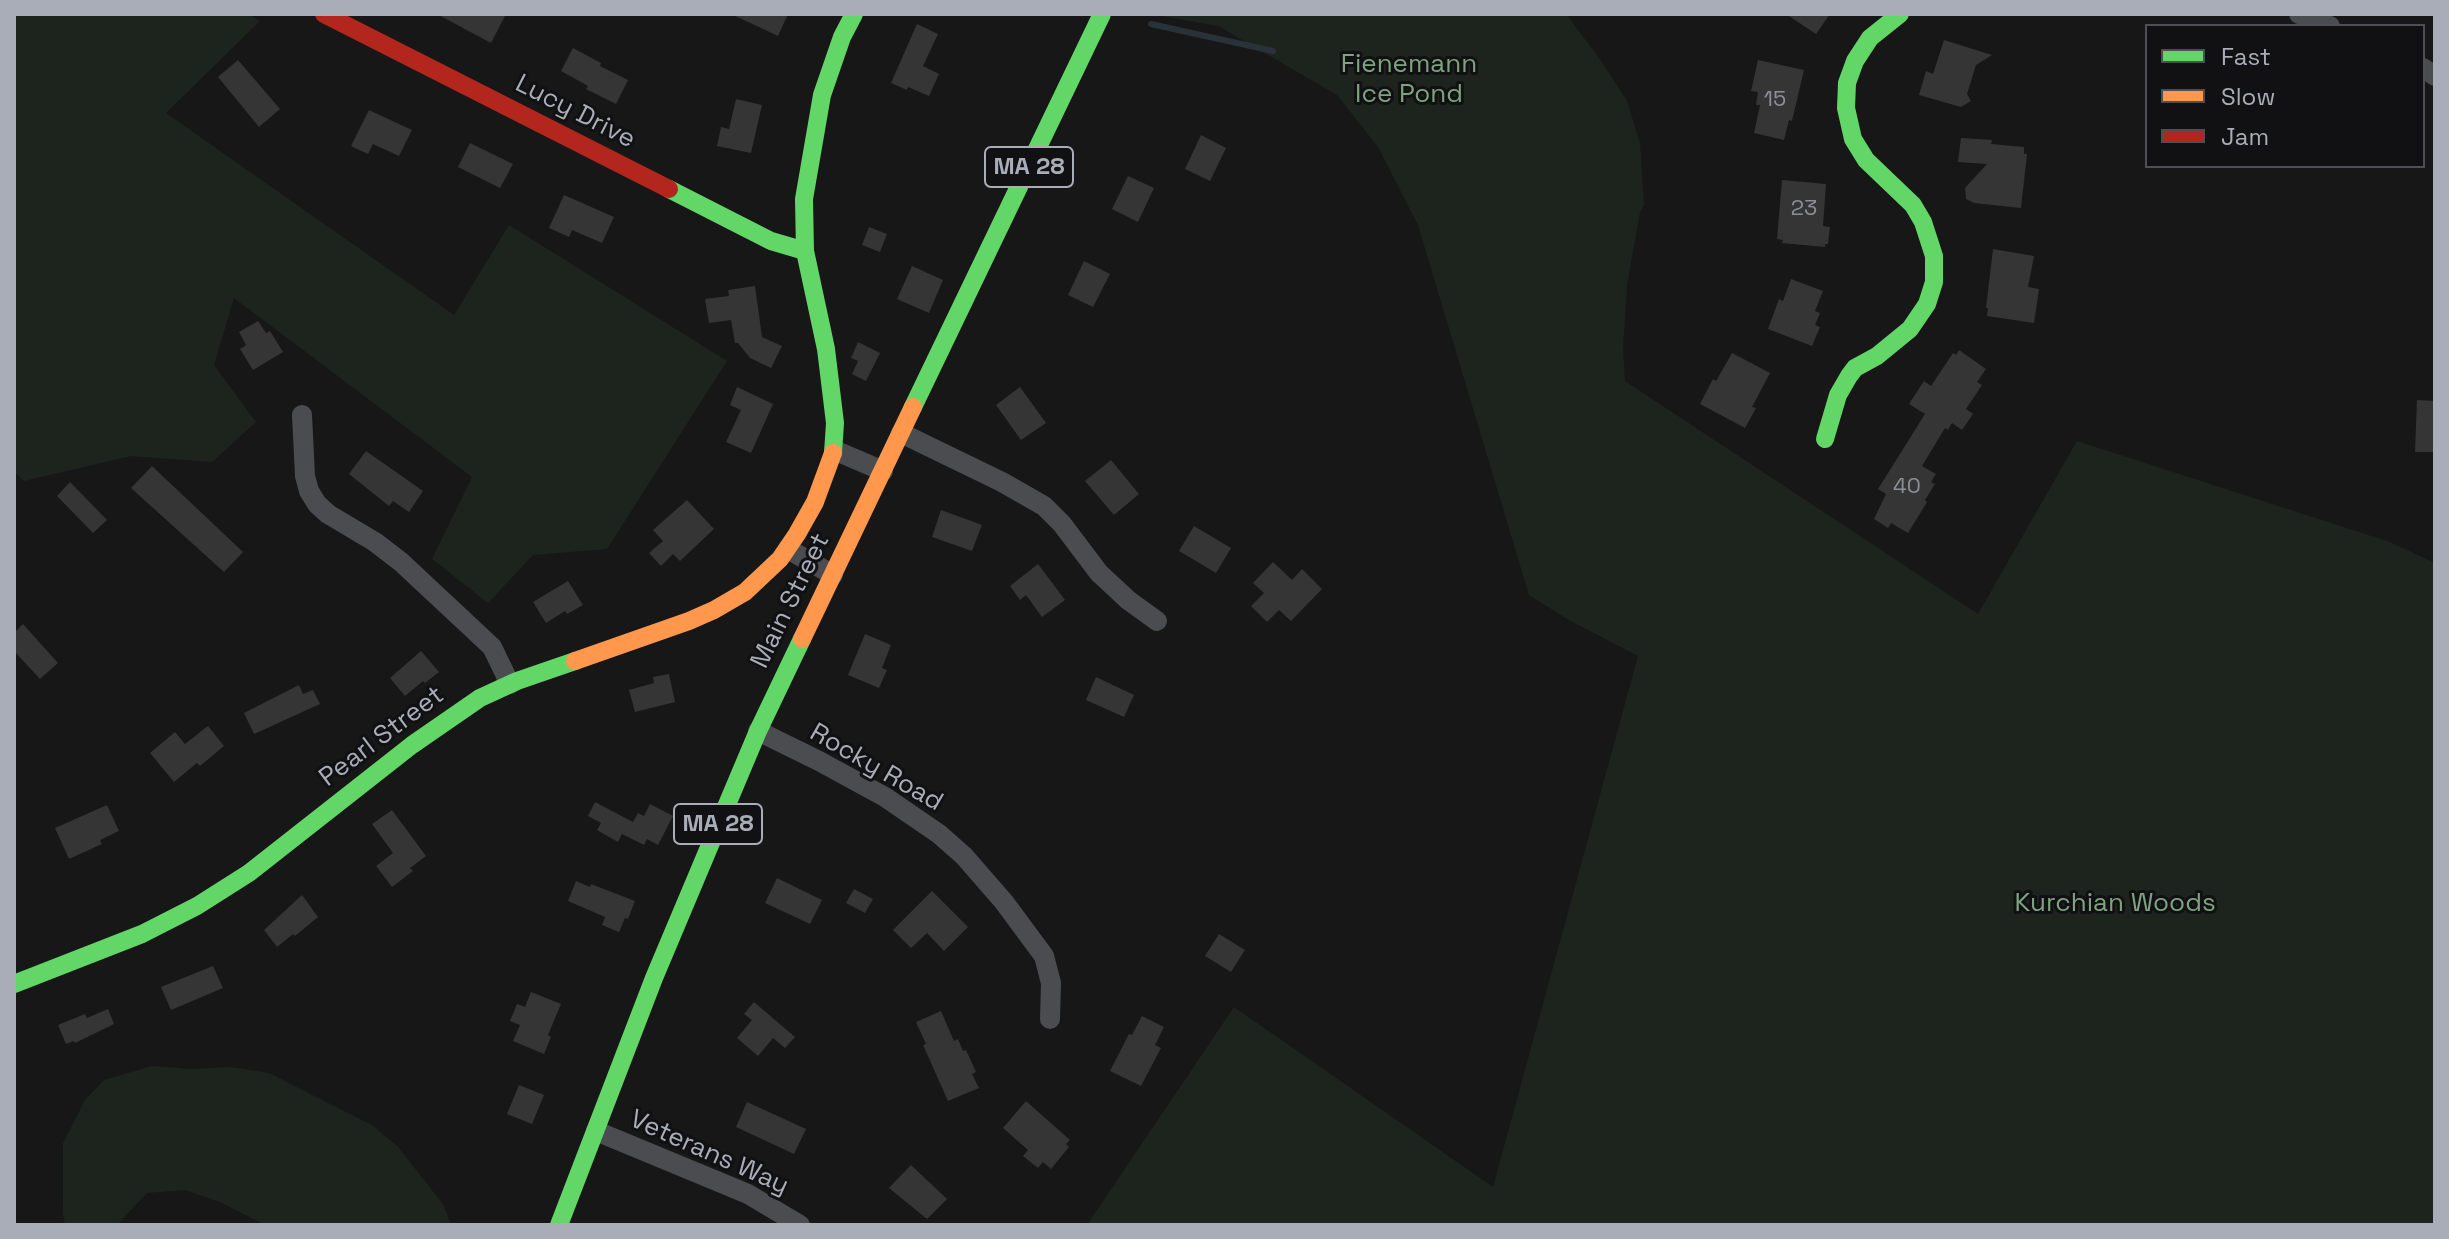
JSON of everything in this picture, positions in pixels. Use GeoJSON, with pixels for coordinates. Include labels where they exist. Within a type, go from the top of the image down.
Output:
{"type":"FeatureCollection","features":[{"type":"Feature","properties":{"kind":"street","name":"Lucy Drive"},"geometry":{"type":"LineString","coordinates":[[324,14],[771,241],[805,251]]}},
{"type":"Feature","properties":{"kind":"street","name":"Pearl Street"},"geometry":{"type":"LineString","coordinates":[[14,984],[142,934],[197,906],[249,873],[462,709],[510,684],[689,621],[725,605],[764,576],[788,549],[815,502],[834,450],[835,423],[826,349],[805,251],[804,199],[812,141],[828,73],[854,14]]}},
{"type":"Feature","properties":{"kind":"street","name":"Main Street"},"geometry":{"type":"LineString","coordinates":[[559,1225],[654,978],[758,731],[1102,14]]}},
{"type":"Feature","properties":{"kind":"street"},"geometry":{"type":"LineString","coordinates":[[1825,439],[1833,409],[1846,380],[1855,368],[1877,356],[1910,329],[1927,304],[1934,282],[1934,256],[1923,222],[1913,205],[1866,160],[1853,139],[1846,108],[1847,83],[1859,52],[1879,30],[1900,14]]}},
{"type":"Feature","properties":{"kind":"street"},"geometry":{"type":"LineString","coordinates":[[2299,14],[2325,24]]}},
{"type":"Feature","properties":{"kind":"street"},"geometry":{"type":"LineString","coordinates":[[302,415],[305,476],[317,504],[401,562],[492,647],[510,684]]}},
{"type":"Feature","properties":{"kind":"street"},"geometry":{"type":"LineString","coordinates":[[901,433],[1037,501],[1062,524],[1110,584],[1157,621]]}},
{"type":"Feature","properties":{"kind":"street"},"geometry":{"type":"LineString","coordinates":[[834,450],[883,471]]}},
{"type":"Feature","properties":{"kind":"street"},"geometry":{"type":"LineString","coordinates":[[788,549],[833,575]]}},
{"type":"Feature","properties":{"kind":"street","name":"Rocky Road"},"geometry":{"type":"LineString","coordinates":[[758,731],[885,797],[939,834],[964,856],[1004,902],[1044,956],[1051,983],[1050,1019]]}},
{"type":"Feature","properties":{"kind":"street","name":"Veterans Way"},"geometry":{"type":"LineString","coordinates":[[596,1131],[748,1194],[800,1225]]}},
{"type":"Feature","properties":{"kind":"green space"},"geometry":{"type":"Polygon","coordinates":[[[14,14],[248,14],[260,21],[166,113],[454,315],[509,225],[727,361],[607,549],[533,555],[488,603],[432,559],[472,477],[234,298],[214,365],[256,422],[212,462],[131,456],[24,481],[14,472],[14,14]]]}},
{"type":"Feature","properties":{"kind":"green space","name":"Kurchian Woods"},"geometry":{"type":"Polygon","coordinates":[[[1150,14],[1566,14],[1627,101],[1640,143],[1644,205],[1640,212],[1627,285],[1623,350],[1625,381],[1978,614],[2077,441],[2390,542],[2435,563],[2435,1225],[1087,1225],[1234,1007],[1493,1187],[1638,656],[1529,595],[1418,225],[1378,147],[1337,95],[1218,26],[1150,14]]]}},
{"type":"Feature","properties":{"kind":"green space"},"geometry":{"type":"Polygon","coordinates":[[[152,1066],[191,1069],[231,1067],[269,1073],[372,1125],[398,1147],[443,1204],[451,1225],[265,1225],[220,1202],[185,1190],[147,1193],[117,1225],[65,1225],[63,1143],[85,1100],[104,1080],[152,1066]]]}},
{"type":"Feature","properties":{"kind":"building"},"geometry":{"type":"Polygon","coordinates":[[[437,14],[506,14],[491,43],[437,14]]]}},
{"type":"Feature","properties":{"kind":"building"},"geometry":{"type":"Polygon","coordinates":[[[731,14],[788,14],[778,36],[731,14]]]}},
{"type":"Feature","properties":{"kind":"building"},"geometry":{"type":"Polygon","coordinates":[[[1786,14],[1830,14],[1816,34],[1786,14]]]}},
{"type":"Feature","properties":{"kind":"building"},"geometry":{"type":"Polygon","coordinates":[[[917,24],[938,34],[923,66],[939,74],[929,96],[891,83],[917,24]]]}},
{"type":"Feature","properties":{"kind":"building"},"geometry":{"type":"Polygon","coordinates":[[[1944,40],[1992,55],[1976,65],[1967,94],[1971,101],[1961,107],[1919,95],[1926,71],[1933,74],[1944,40]]]}},
{"type":"Feature","properties":{"kind":"building"},"geometry":{"type":"Polygon","coordinates":[[[573,48],[628,80],[616,104],[586,89],[588,86],[561,71],[573,48]]]}},
{"type":"Feature","properties":{"kind":"building"},"geometry":{"type":"Polygon","coordinates":[[[238,60],[280,109],[259,127],[218,77],[238,60]]]}},
{"type":"Feature","properties":{"kind":"building"},"geometry":{"type":"Polygon","coordinates":[[[1758,60],[1804,70],[1792,121],[1789,120],[1784,140],[1754,133],[1760,105],[1756,105],[1758,92],[1751,91],[1758,60]]]}},
{"type":"Feature","properties":{"kind":"building"},"geometry":{"type":"Polygon","coordinates":[[[736,99],[762,105],[751,153],[717,146],[721,127],[729,129],[736,99]]]}},
{"type":"Feature","properties":{"kind":"building"},"geometry":{"type":"Polygon","coordinates":[[[369,110],[412,130],[399,156],[373,144],[368,154],[351,146],[369,110]]]}},
{"type":"Feature","properties":{"kind":"building"},"geometry":{"type":"Polygon","coordinates":[[[1201,135],[1226,148],[1210,181],[1185,169],[1201,135]]]}},
{"type":"Feature","properties":{"kind":"building"},"geometry":{"type":"Polygon","coordinates":[[[1961,138],[1992,140],[1991,144],[2024,147],[2024,154],[2027,154],[2021,208],[1974,203],[1966,199],[1965,188],[1987,164],[1958,162],[1961,138]]]}},
{"type":"Feature","properties":{"kind":"building"},"geometry":{"type":"Polygon","coordinates":[[[470,143],[513,164],[500,188],[458,167],[470,143]]]}},
{"type":"Feature","properties":{"kind":"building"},"geometry":{"type":"Polygon","coordinates":[[[1128,176],[1154,188],[1138,222],[1112,209],[1128,176]]]}},
{"type":"Feature","properties":{"kind":"building"},"geometry":{"type":"Polygon","coordinates":[[[1782,180],[1826,184],[1823,226],[1830,227],[1825,247],[1782,243],[1783,240],[1777,239],[1782,180]]]}},
{"type":"Feature","properties":{"kind":"building"},"geometry":{"type":"Polygon","coordinates":[[[564,195],[614,217],[602,243],[572,230],[569,237],[549,228],[564,195]]]}},
{"type":"Feature","properties":{"kind":"building"},"geometry":{"type":"Polygon","coordinates":[[[869,227],[887,234],[880,252],[862,245],[869,227]]]}},
{"type":"Feature","properties":{"kind":"building"},"geometry":{"type":"Polygon","coordinates":[[[1993,249],[2034,256],[2028,287],[2039,289],[2034,323],[1987,316],[1993,249]]]}},
{"type":"Feature","properties":{"kind":"building"},"geometry":{"type":"Polygon","coordinates":[[[1084,261],[1110,274],[1093,307],[1068,295],[1084,261]]]}},
{"type":"Feature","properties":{"kind":"building"},"geometry":{"type":"Polygon","coordinates":[[[912,266],[943,280],[929,313],[897,299],[912,266]]]}},
{"type":"Feature","properties":{"kind":"building"},"geometry":{"type":"Polygon","coordinates":[[[1791,279],[1823,291],[1815,311],[1820,313],[1815,325],[1820,327],[1812,346],[1768,329],[1779,299],[1783,301],[1791,279]]]}},
{"type":"Feature","properties":{"kind":"building"},"geometry":{"type":"Polygon","coordinates":[[[755,286],[762,337],[782,346],[771,368],[750,358],[735,343],[731,320],[709,323],[705,299],[729,296],[728,290],[755,286]]]}},
{"type":"Feature","properties":{"kind":"building"},"geometry":{"type":"Polygon","coordinates":[[[258,321],[266,333],[270,331],[283,352],[253,370],[240,349],[246,345],[239,332],[258,321]]]}},
{"type":"Feature","properties":{"kind":"building"},"geometry":{"type":"Polygon","coordinates":[[[858,342],[880,353],[866,381],[852,374],[858,361],[851,358],[858,342]]]}},
{"type":"Feature","properties":{"kind":"building"},"geometry":{"type":"Polygon","coordinates":[[[1959,350],[1986,369],[1977,382],[1982,385],[1966,409],[1973,414],[1962,430],[1952,423],[1948,430],[1945,428],[1922,466],[1936,474],[1931,482],[1935,484],[1908,533],[1891,523],[1888,528],[1874,519],[1886,494],[1878,489],[1925,414],[1909,404],[1924,381],[1931,386],[1953,353],[1956,355],[1959,350]]]}},
{"type":"Feature","properties":{"kind":"building"},"geometry":{"type":"Polygon","coordinates":[[[1732,353],[1770,373],[1745,428],[1700,404],[1732,353]]]}},
{"type":"Feature","properties":{"kind":"building"},"geometry":{"type":"Polygon","coordinates":[[[737,387],[773,404],[751,453],[726,442],[741,410],[730,405],[737,387]]]}},
{"type":"Feature","properties":{"kind":"building"},"geometry":{"type":"Polygon","coordinates":[[[1020,387],[1046,423],[1021,440],[996,405],[1020,387]]]}},
{"type":"Feature","properties":{"kind":"building"},"geometry":{"type":"Polygon","coordinates":[[[2417,400],[2435,401],[2435,452],[2415,452],[2417,400]]]}},
{"type":"Feature","properties":{"kind":"building"},"geometry":{"type":"Polygon","coordinates":[[[366,451],[423,491],[409,512],[393,501],[389,506],[349,474],[366,451]]]}},
{"type":"Feature","properties":{"kind":"building"},"geometry":{"type":"Polygon","coordinates":[[[1111,460],[1139,494],[1114,515],[1085,481],[1111,460]]]}},
{"type":"Feature","properties":{"kind":"building"},"geometry":{"type":"Polygon","coordinates":[[[152,466],[243,552],[224,572],[131,488],[152,466]]]}},
{"type":"Feature","properties":{"kind":"building"},"geometry":{"type":"Polygon","coordinates":[[[70,482],[107,520],[93,533],[57,496],[70,482]]]}},
{"type":"Feature","properties":{"kind":"building"},"geometry":{"type":"Polygon","coordinates":[[[687,500],[714,529],[680,561],[673,554],[661,566],[649,553],[663,541],[653,530],[687,500]]]}},
{"type":"Feature","properties":{"kind":"building"},"geometry":{"type":"Polygon","coordinates":[[[941,510],[982,525],[972,551],[932,537],[941,510]]]}},
{"type":"Feature","properties":{"kind":"building"},"geometry":{"type":"Polygon","coordinates":[[[1194,526],[1231,548],[1216,573],[1179,551],[1194,526]]]}},
{"type":"Feature","properties":{"kind":"building"},"geometry":{"type":"Polygon","coordinates":[[[1273,562],[1292,580],[1302,569],[1322,589],[1291,621],[1279,610],[1267,622],[1251,606],[1264,593],[1253,583],[1273,562]]]}},
{"type":"Feature","properties":{"kind":"building"},"geometry":{"type":"Polygon","coordinates":[[[1038,564],[1065,600],[1042,617],[1026,595],[1020,600],[1010,586],[1038,564]]]}},
{"type":"Feature","properties":{"kind":"building"},"geometry":{"type":"Polygon","coordinates":[[[568,581],[583,605],[567,614],[565,611],[546,623],[533,602],[568,581]]]}},
{"type":"Feature","properties":{"kind":"building"},"geometry":{"type":"Polygon","coordinates":[[[23,624],[58,663],[40,679],[14,651],[14,633],[23,624]]]}},
{"type":"Feature","properties":{"kind":"building"},"geometry":{"type":"Polygon","coordinates":[[[865,634],[891,645],[882,668],[887,670],[879,688],[848,675],[865,634]]]}},
{"type":"Feature","properties":{"kind":"building"},"geometry":{"type":"Polygon","coordinates":[[[421,651],[439,672],[405,696],[390,678],[421,651]]]}},
{"type":"Feature","properties":{"kind":"building"},"geometry":{"type":"Polygon","coordinates":[[[669,674],[675,702],[635,712],[629,690],[654,683],[653,677],[669,674]]]}},
{"type":"Feature","properties":{"kind":"building"},"geometry":{"type":"Polygon","coordinates":[[[1096,677],[1134,695],[1124,717],[1086,700],[1096,677]]]}},
{"type":"Feature","properties":{"kind":"building"},"geometry":{"type":"Polygon","coordinates":[[[299,685],[303,694],[313,690],[320,704],[254,734],[244,713],[299,685]]]}},
{"type":"Feature","properties":{"kind":"building"},"geometry":{"type":"Polygon","coordinates":[[[208,726],[224,746],[174,782],[150,753],[175,732],[185,744],[208,726]]]}},
{"type":"Feature","properties":{"kind":"building"},"geometry":{"type":"Polygon","coordinates":[[[595,802],[633,822],[638,813],[644,816],[650,804],[673,816],[658,845],[647,839],[644,845],[622,834],[618,842],[597,830],[601,823],[588,816],[595,802]]]}},
{"type":"Feature","properties":{"kind":"building"},"geometry":{"type":"Polygon","coordinates":[[[107,805],[119,831],[100,840],[102,844],[69,859],[55,828],[107,805]]]}},
{"type":"Feature","properties":{"kind":"building"},"geometry":{"type":"Polygon","coordinates":[[[392,810],[426,856],[392,887],[376,866],[393,853],[372,824],[392,810]]]}},
{"type":"Feature","properties":{"kind":"building"},"geometry":{"type":"Polygon","coordinates":[[[777,878],[822,900],[810,924],[765,903],[777,878]]]}},
{"type":"Feature","properties":{"kind":"building"},"geometry":{"type":"Polygon","coordinates":[[[576,881],[635,901],[619,932],[602,925],[605,917],[568,901],[576,881]]]}},
{"type":"Feature","properties":{"kind":"building"},"geometry":{"type":"Polygon","coordinates":[[[854,889],[873,899],[865,913],[846,903],[854,889]]]}},
{"type":"Feature","properties":{"kind":"building"},"geometry":{"type":"Polygon","coordinates":[[[932,891],[968,927],[944,951],[927,933],[911,948],[893,930],[932,891]]]}},
{"type":"Feature","properties":{"kind":"building"},"geometry":{"type":"Polygon","coordinates":[[[302,895],[318,917],[277,947],[264,930],[302,895]]]}},
{"type":"Feature","properties":{"kind":"building"},"geometry":{"type":"Polygon","coordinates":[[[1219,934],[1245,950],[1231,972],[1205,956],[1219,934]]]}},
{"type":"Feature","properties":{"kind":"building"},"geometry":{"type":"Polygon","coordinates":[[[213,966],[223,988],[171,1010],[161,987],[213,966]]]}},
{"type":"Feature","properties":{"kind":"building"},"geometry":{"type":"Polygon","coordinates":[[[531,992],[561,1004],[544,1054],[513,1041],[520,1025],[510,1021],[517,1004],[525,1007],[531,992]]]}},
{"type":"Feature","properties":{"kind":"building"},"geometry":{"type":"Polygon","coordinates":[[[754,1002],[795,1037],[785,1048],[773,1038],[758,1056],[737,1038],[752,1020],[744,1014],[754,1002]]]}},
{"type":"Feature","properties":{"kind":"building"},"geometry":{"type":"Polygon","coordinates":[[[108,1009],[114,1024],[75,1043],[66,1044],[58,1025],[108,1009]]]}},
{"type":"Feature","properties":{"kind":"building"},"geometry":{"type":"Polygon","coordinates":[[[941,1011],[954,1041],[958,1039],[963,1051],[966,1050],[979,1088],[948,1101],[916,1022],[941,1011]]]}},
{"type":"Feature","properties":{"kind":"building"},"geometry":{"type":"Polygon","coordinates":[[[1142,1016],[1164,1027],[1155,1045],[1161,1048],[1141,1086],[1110,1071],[1142,1016]]]}},
{"type":"Feature","properties":{"kind":"building"},"geometry":{"type":"Polygon","coordinates":[[[519,1085],[544,1095],[532,1124],[507,1114],[519,1085]]]}},
{"type":"Feature","properties":{"kind":"building"},"geometry":{"type":"Polygon","coordinates":[[[1026,1101],[1070,1140],[1066,1144],[1069,1147],[1051,1169],[1043,1162],[1038,1168],[1023,1156],[1028,1150],[1003,1128],[1026,1101]]]}},
{"type":"Feature","properties":{"kind":"building"},"geometry":{"type":"Polygon","coordinates":[[[747,1102],[806,1129],[794,1154],[736,1127],[747,1102]]]}},
{"type":"Feature","properties":{"kind":"building"},"geometry":{"type":"Polygon","coordinates":[[[911,1165],[947,1199],[927,1219],[889,1188],[911,1165]]]}},
{"type":"Feature","properties":{"kind":"waterway"},"geometry":{"type":"LineString","coordinates":[[1151,24],[1273,51]]}},
{"type":"Feature","properties":{"kind":"traffic: fast"},"geometry":{"type":"LineString","coordinates":[[833,453],[835,423],[826,349],[805,251],[804,199],[822,95],[842,37],[854,14]]}},
{"type":"Feature","properties":{"kind":"traffic: fast"},"geometry":{"type":"LineString","coordinates":[[913,407],[1102,14]]}},
{"type":"Feature","properties":{"kind":"traffic: fast"},"geometry":{"type":"LineString","coordinates":[[1825,439],[1838,395],[1849,376],[1855,368],[1877,356],[1910,329],[1927,304],[1934,282],[1934,256],[1923,222],[1913,205],[1866,160],[1853,139],[1846,108],[1847,83],[1855,61],[1870,38],[1900,14]]}},
{"type":"Feature","properties":{"kind":"traffic: fast"},"geometry":{"type":"LineString","coordinates":[[669,189],[771,241],[805,251]]}},
{"type":"Feature","properties":{"kind":"traffic: fast"},"geometry":{"type":"LineString","coordinates":[[559,1225],[654,978],[758,731],[802,639]]}},
{"type":"Feature","properties":{"kind":"traffic: fast"},"geometry":{"type":"LineString","coordinates":[[14,984],[142,934],[197,906],[249,873],[412,745],[480,698],[517,681],[575,661]]}},
{"type":"Feature","properties":{"kind":"traffic: slow"},"geometry":{"type":"LineString","coordinates":[[802,639],[913,407]]}},
{"type":"Feature","properties":{"kind":"traffic: slow"},"geometry":{"type":"LineString","coordinates":[[575,661],[689,621],[745,592],[780,559],[797,534],[815,502],[833,453]]}},
{"type":"Feature","properties":{"kind":"traffic: jam"},"geometry":{"type":"LineString","coordinates":[[324,14],[669,189]]}},
{"type":"Feature","properties":{"kind":"park label","name":"Fienemann Ice Pond"},"geometry":{"type":"Point","coordinates":[1409,80]}}]}
